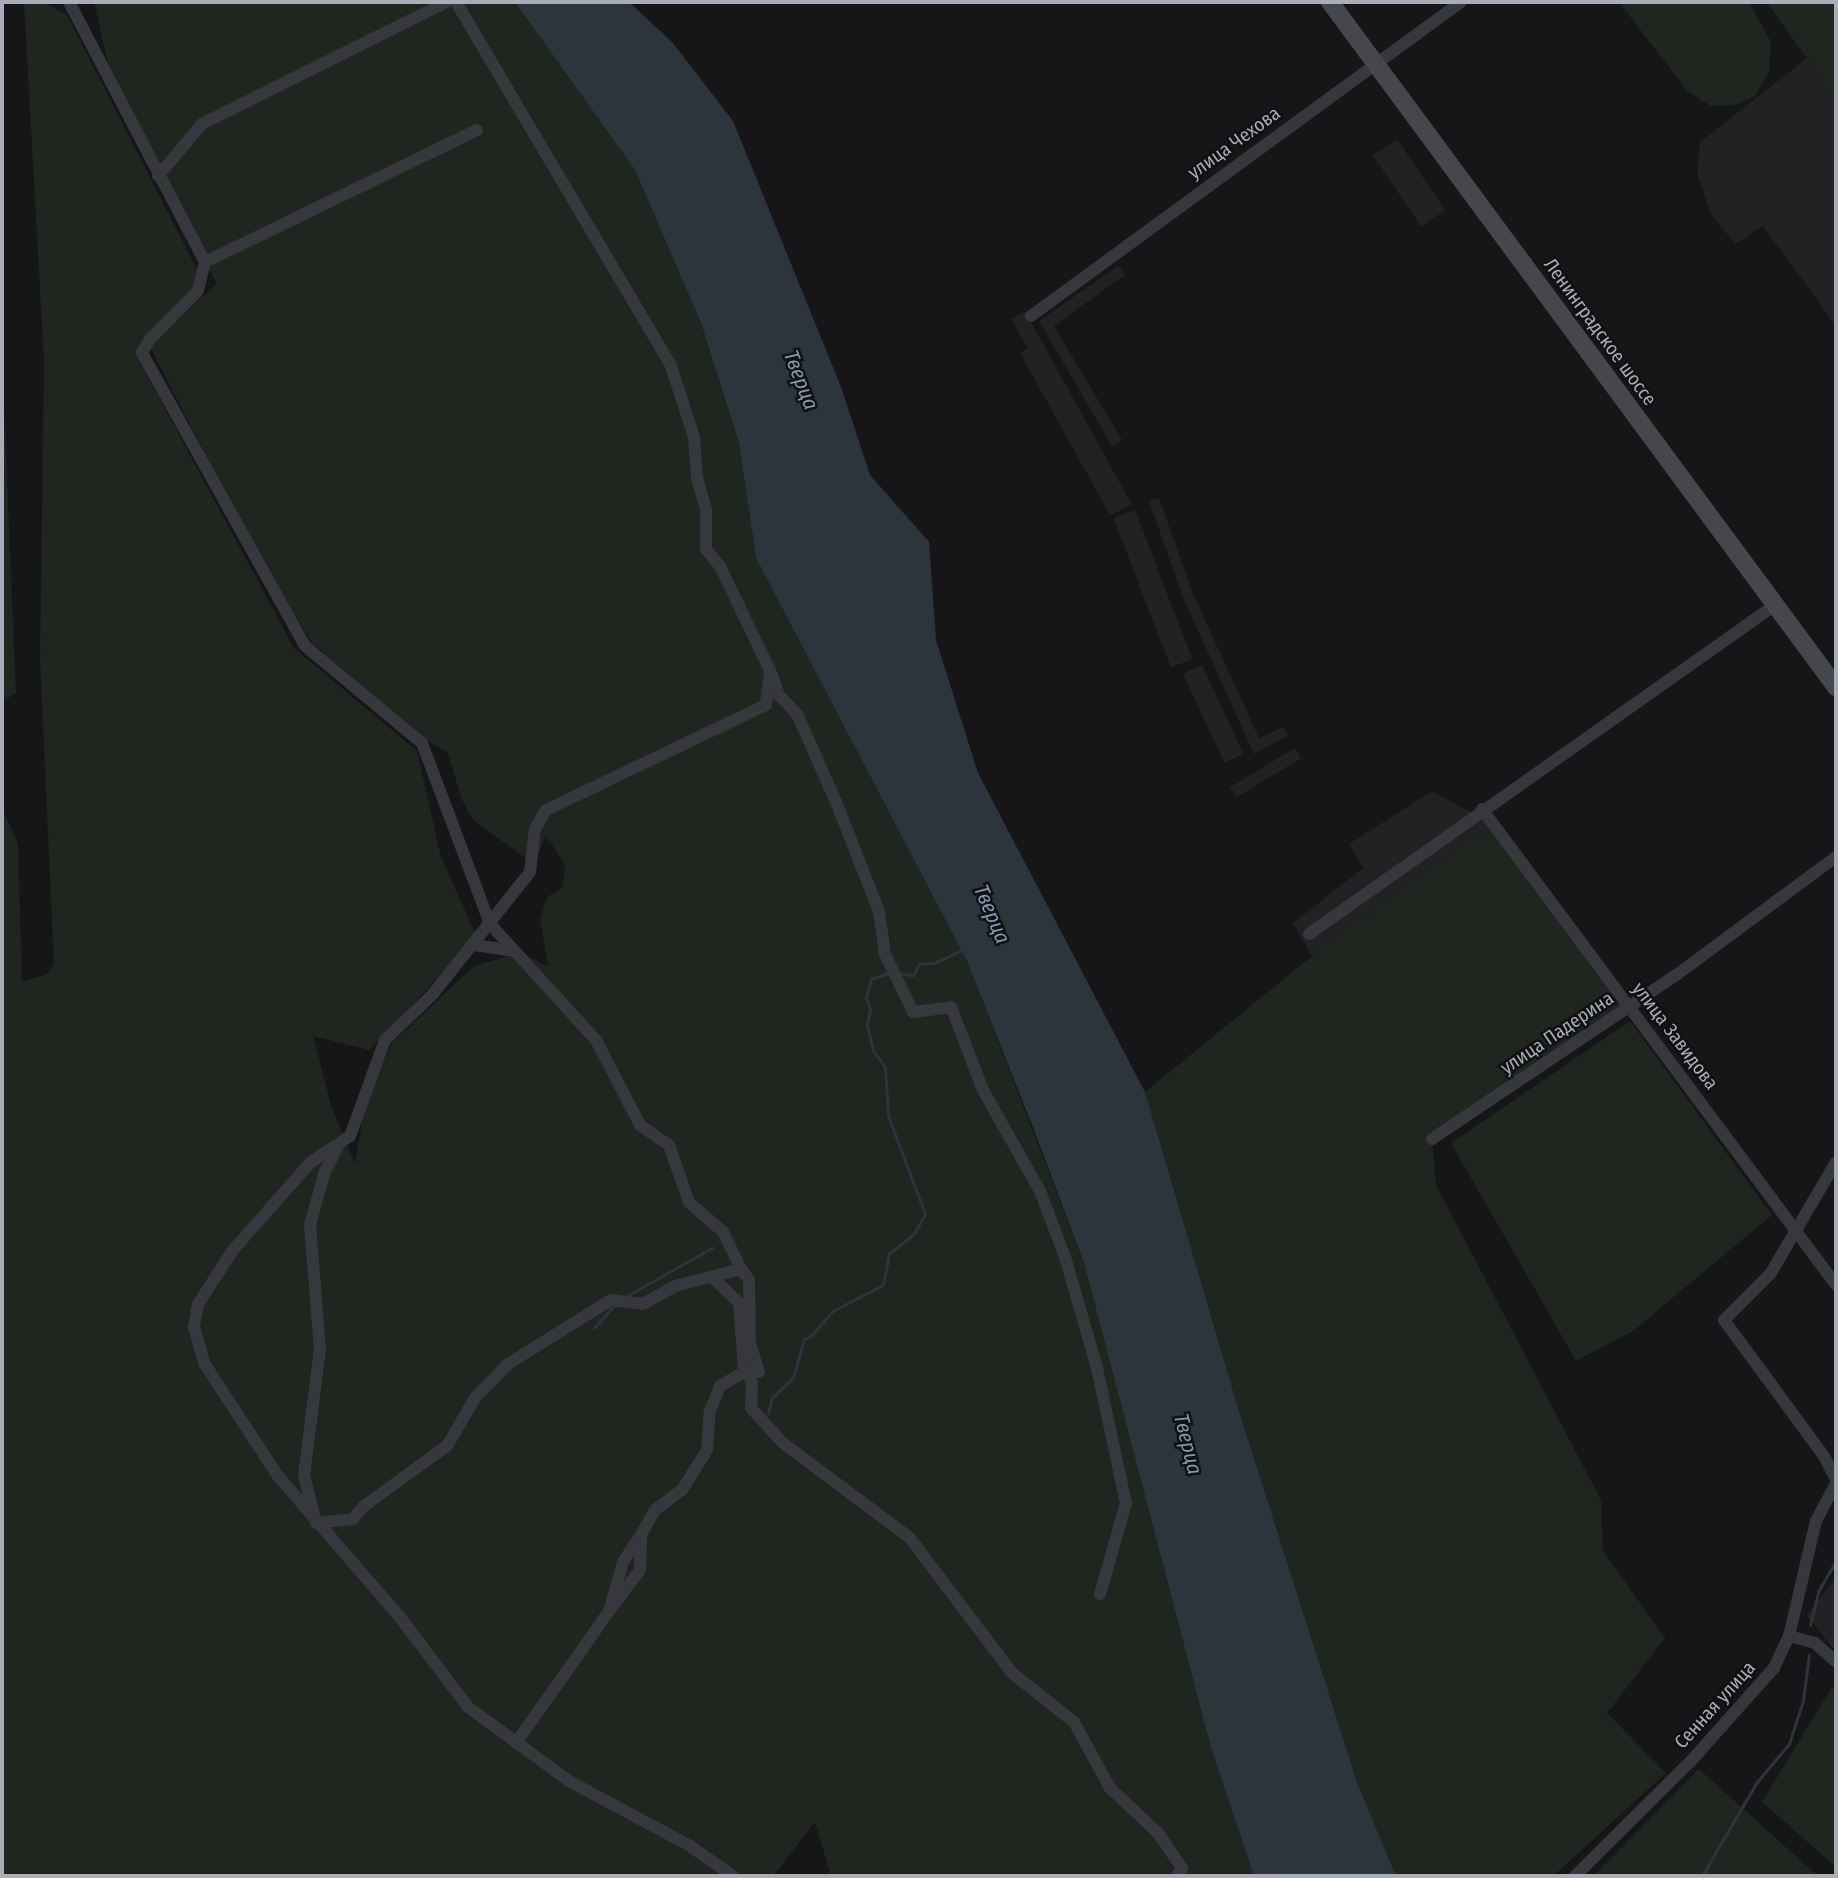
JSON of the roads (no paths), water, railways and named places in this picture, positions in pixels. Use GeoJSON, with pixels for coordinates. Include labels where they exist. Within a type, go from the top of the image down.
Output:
{"type":"FeatureCollection","features":[{"type":"Feature","properties":{"kind":"main road","name":"Ленинградское шоссе"},"geometry":{"type":"LineString","coordinates":[[1330,2],[1836,687]]}},
{"type":"Feature","properties":{"kind":"street"},"geometry":{"type":"LineString","coordinates":[[69,2],[205,262],[198,292],[149,339],[142,353],[305,646],[422,743],[489,924],[596,1040],[640,1125],[669,1145],[689,1202],[723,1232],[749,1280],[750,1343],[759,1372],[746,1371],[720,1386],[710,1411],[707,1450],[682,1490],[655,1510],[623,1562],[609,1611]]}},
{"type":"Feature","properties":{"kind":"street"},"geometry":{"type":"LineString","coordinates":[[158,176],[202,124],[447,2]]}},
{"type":"Feature","properties":{"kind":"street"},"geometry":{"type":"LineString","coordinates":[[456,2],[671,366],[694,437],[697,478],[706,509],[706,549],[720,566],[779,695],[797,714],[836,802],[879,911],[886,954],[913,1012],[951,1007],[983,1090],[1040,1191],[1065,1257],[1097,1368],[1126,1503],[1100,1594]]}},
{"type":"Feature","properties":{"kind":"street","name":"улица Чехова"},"geometry":{"type":"LineString","coordinates":[[1031,316],[1461,2]]}},
{"type":"Feature","properties":{"kind":"street"},"geometry":{"type":"LineString","coordinates":[[205,262],[478,130]]}},
{"type":"Feature","properties":{"kind":"street"},"geometry":{"type":"LineString","coordinates":[[1309,934],[1482,809],[1775,605]]}},
{"type":"Feature","properties":{"kind":"street"},"geometry":{"type":"LineString","coordinates":[[733,1876],[690,1846],[569,1781],[468,1707],[399,1616],[278,1476],[204,1363],[194,1327],[198,1304],[233,1250],[310,1163],[349,1136],[385,1040],[433,994],[530,872],[535,829],[546,810],[766,705],[770,671]]}},
{"type":"Feature","properties":{"kind":"street","name":"улица Завидова"},"geometry":{"type":"LineString","coordinates":[[1482,809],[1836,1285]]}},
{"type":"Feature","properties":{"kind":"street","name":"улица Падерина"},"geometry":{"type":"LineString","coordinates":[[1432,1139],[1630,1008],[1836,857]]}},
{"type":"Feature","properties":{"kind":"street"},"geometry":{"type":"LineString","coordinates":[[474,945],[514,951]]}},
{"type":"Feature","properties":{"kind":"street"},"geometry":{"type":"LineString","coordinates":[[316,1522],[304,1475],[320,1349],[310,1225],[325,1171],[338,1145]]}},
{"type":"Feature","properties":{"kind":"street"},"geometry":{"type":"LineString","coordinates":[[1836,1162],[1794,1228],[1771,1273],[1724,1320],[1824,1456],[1836,1481]]}},
{"type":"Feature","properties":{"kind":"street"},"geometry":{"type":"LineString","coordinates":[[316,1522],[353,1519],[364,1506],[447,1446],[475,1398],[494,1377],[545,1337],[611,1300],[643,1304],[675,1286],[741,1269]]}},
{"type":"Feature","properties":{"kind":"street"},"geometry":{"type":"LineString","coordinates":[[712,1277],[739,1303],[738,1337],[746,1371],[752,1382],[751,1408],[783,1443],[910,1538],[1012,1673],[1074,1722],[1110,1788],[1158,1833],[1182,1868],[1177,1876]]}},
{"type":"Feature","properties":{"kind":"street","name":"Сенная улица"},"geometry":{"type":"LineString","coordinates":[[1575,1876],[1765,1681],[1789,1636],[1816,1521],[1836,1481]]}},
{"type":"Feature","properties":{"kind":"street"},"geometry":{"type":"LineString","coordinates":[[516,1743],[640,1570],[641,1535]]}},
{"type":"Feature","properties":{"kind":"street"},"geometry":{"type":"LineString","coordinates":[[1789,1636],[1815,1643],[1836,1662]]}},
{"type":"Feature","properties":{"kind":"water","name":"Тверца"},"geometry":{"type":"Polygon","coordinates":[[[515,2],[629,2],[673,43],[733,121],[841,387],[870,475],[929,542],[936,640],[978,773],[1145,1092],[1239,1411],[1357,1782],[1396,1876],[1254,1876],[1211,1748],[1084,1263],[1034,1130],[966,959],[756,558],[739,443],[701,323],[635,170],[515,2]]]}},
{"type":"Feature","properties":{"kind":"waterway"},"geometry":{"type":"LineString","coordinates":[[898,973],[913,975],[919,964],[934,963],[964,949]]}},
{"type":"Feature","properties":{"kind":"waterway"},"geometry":{"type":"LineString","coordinates":[[768,1414],[772,1398],[793,1378],[804,1339],[811,1336],[833,1311],[883,1285],[889,1254],[914,1234],[925,1214],[888,1116],[885,1067],[873,1051],[867,1024],[870,1010],[866,998],[871,979],[888,973]]}},
{"type":"Feature","properties":{"kind":"waterway"},"geometry":{"type":"LineString","coordinates":[[625,1297],[712,1248]]}},
{"type":"Feature","properties":{"kind":"waterway"},"geometry":{"type":"LineString","coordinates":[[594,1328],[615,1305]]}},
{"type":"Feature","properties":{"kind":"waterway"},"geometry":{"type":"LineString","coordinates":[[1810,1625],[1818,1592],[1836,1561]]}},
{"type":"Feature","properties":{"kind":"waterway"},"geometry":{"type":"LineString","coordinates":[[1702,1876],[1757,1782],[1789,1744],[1803,1701],[1809,1655]]}}]}
